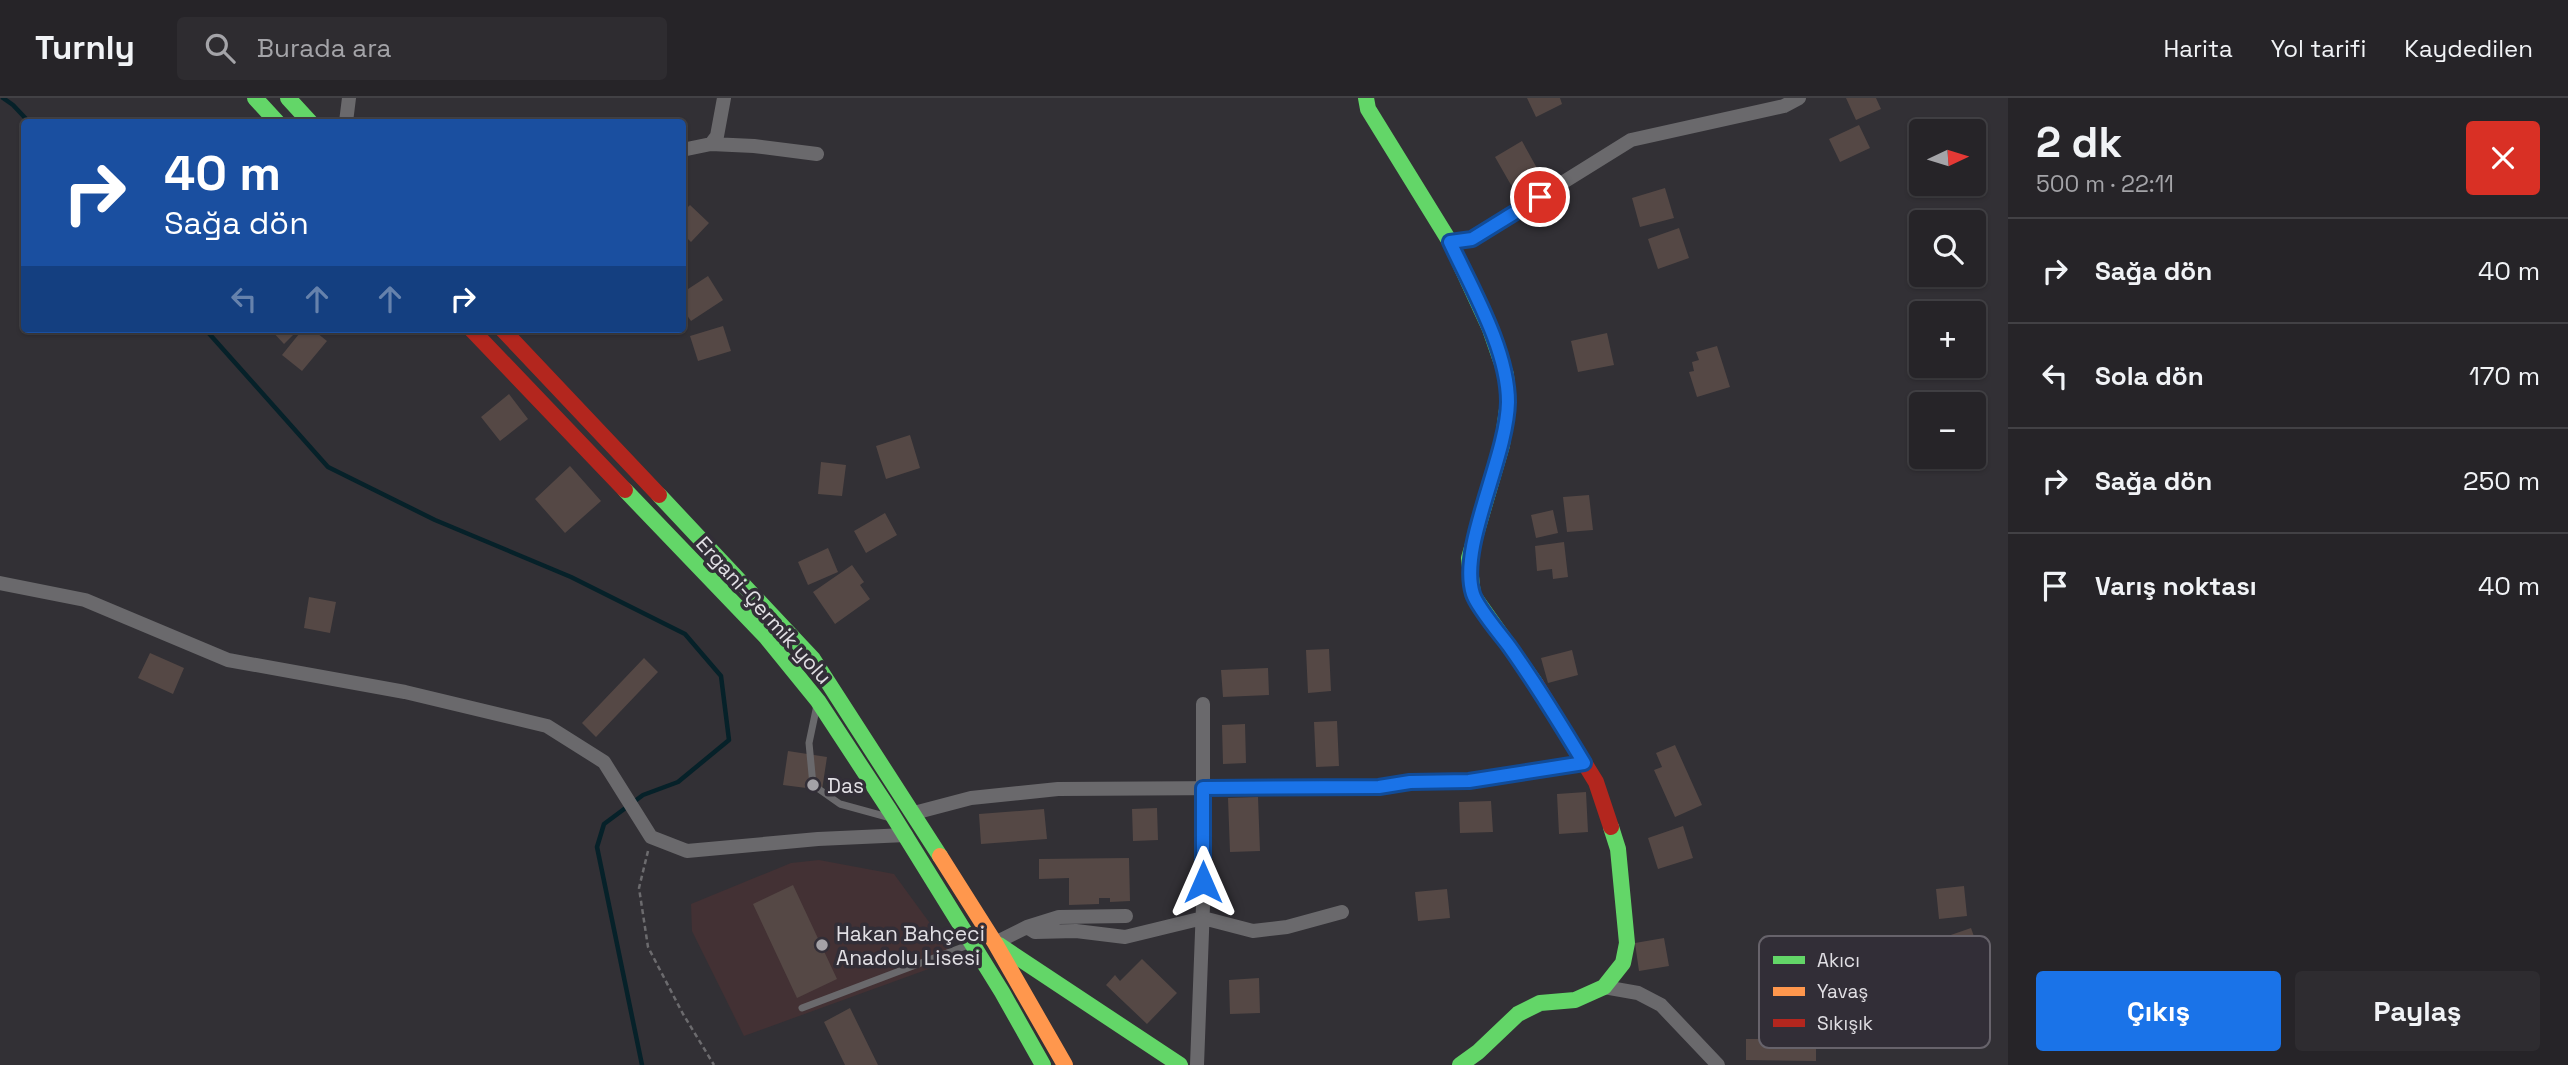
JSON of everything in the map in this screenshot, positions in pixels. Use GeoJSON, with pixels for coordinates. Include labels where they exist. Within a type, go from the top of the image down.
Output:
{"type":"FeatureCollection","features":[{"type":"Feature","properties":{"kind":"main road"},"geometry":{"type":"LineString","coordinates":[[255,98],[274,119]]}},
{"type":"Feature","properties":{"kind":"main road"},"geometry":{"type":"LineString","coordinates":[[288,98],[307,119]]}},
{"type":"Feature","properties":{"kind":"main road"},"geometry":{"type":"LineString","coordinates":[[1366,98],[1368,109],[1450,242],[1490,329],[1506,375],[1508,402],[1502,445],[1469,558],[1473,594],[1551,706],[1596,782],[1618,849],[1627,943],[1623,963],[1604,987],[1575,1000],[1540,1003],[1518,1014],[1479,1052],[1460,1065]]}},
{"type":"Feature","properties":{"kind":"main road","name":"Ergani-Çermik yolu"},"geometry":{"type":"LineString","coordinates":[[475,333],[766,637],[818,701],[906,835],[1043,1065]]}},
{"type":"Feature","properties":{"kind":"main road","name":"Ergani-Çermik yolu"},"geometry":{"type":"LineString","coordinates":[[506,333],[813,659],[995,943],[1065,1065]]}},
{"type":"Feature","properties":{"kind":"main road"},"geometry":{"type":"LineString","coordinates":[[995,943],[1180,1065]]}},
{"type":"Feature","properties":{"kind":"street"},"geometry":{"type":"LineString","coordinates":[[346,119],[349,98]]}},
{"type":"Feature","properties":{"kind":"street"},"geometry":{"type":"LineString","coordinates":[[712,144],[717,136],[724,98]]}},
{"type":"Feature","properties":{"kind":"street"},"geometry":{"type":"LineString","coordinates":[[1450,242],[1472,239],[1630,140],[1783,106],[1799,98]]}},
{"type":"Feature","properties":{"kind":"street"},"geometry":{"type":"LineString","coordinates":[[686,149],[712,144],[817,154]]}},
{"type":"Feature","properties":{"kind":"street"},"geometry":{"type":"LineString","coordinates":[[0,583],[85,600],[228,660],[405,692],[547,726],[604,762],[651,837],[687,851],[817,839],[906,835]]}},
{"type":"Feature","properties":{"kind":"street"},"geometry":{"type":"LineString","coordinates":[[1197,1065],[1203,918],[1203,704]]}},
{"type":"Feature","properties":{"kind":"street"},"geometry":{"type":"LineString","coordinates":[[914,813],[971,798],[1058,789],[1379,787],[1410,782],[1469,781],[1584,763]]}},
{"type":"Feature","properties":{"kind":"street"},"geometry":{"type":"LineString","coordinates":[[1027,927],[1035,932],[1076,931],[1125,937],[1203,918],[1253,931],[1287,927],[1342,912]]}},
{"type":"Feature","properties":{"kind":"street"},"geometry":{"type":"LineString","coordinates":[[995,943],[1027,927],[1059,917],[1126,916]]}},
{"type":"Feature","properties":{"kind":"street"},"geometry":{"type":"LineString","coordinates":[[1604,987],[1637,993],[1661,1006],[1718,1065]]}},
{"type":"Feature","properties":{"kind":"lane"},"geometry":{"type":"LineString","coordinates":[[818,701],[809,743],[813,785],[840,804],[896,819]]}},
{"type":"Feature","properties":{"kind":"lane"},"geometry":{"type":"LineString","coordinates":[[802,1008],[973,944]]}},
{"type":"Feature","properties":{"kind":"path"},"geometry":{"type":"LineString","coordinates":[[651,837],[639,888],[648,947],[683,1014],[714,1065]]}},
{"type":"Feature","properties":{"kind":"shaded area","name":"Hakan Bahçeci Anadolu Lisesi"},"geometry":{"type":"Polygon","coordinates":[[[819,860],[894,874],[956,959],[744,1036],[692,931],[691,904],[791,863],[819,860]]]}},
{"type":"Feature","properties":{"kind":"building"},"geometry":{"type":"Polygon","coordinates":[[[1527,98],[1560,98],[1562,104],[1536,117],[1527,98]]]}},
{"type":"Feature","properties":{"kind":"building"},"geometry":{"type":"Polygon","coordinates":[[[1846,98],[1876,98],[1881,109],[1856,120],[1846,98]]]}},
{"type":"Feature","properties":{"kind":"building"},"geometry":{"type":"Polygon","coordinates":[[[1859,125],[1870,148],[1840,162],[1829,139],[1859,125]]]}},
{"type":"Feature","properties":{"kind":"building"},"geometry":{"type":"Polygon","coordinates":[[[1522,141],[1538,170],[1511,185],[1495,157],[1522,141]]]}},
{"type":"Feature","properties":{"kind":"building"},"geometry":{"type":"Polygon","coordinates":[[[1665,188],[1674,218],[1640,227],[1632,198],[1665,188]]]}},
{"type":"Feature","properties":{"kind":"building"},"geometry":{"type":"Polygon","coordinates":[[[690,205],[709,223],[691,242],[686,237],[686,209],[690,205]]]}},
{"type":"Feature","properties":{"kind":"building"},"geometry":{"type":"Polygon","coordinates":[[[1679,228],[1689,258],[1658,269],[1648,239],[1679,228]]]}},
{"type":"Feature","properties":{"kind":"building"},"geometry":{"type":"Polygon","coordinates":[[[708,276],[723,300],[691,321],[686,314],[686,290],[708,276]]]}},
{"type":"Feature","properties":{"kind":"building"},"geometry":{"type":"Polygon","coordinates":[[[723,326],[731,351],[698,361],[690,336],[723,326]]]}},
{"type":"Feature","properties":{"kind":"building"},"geometry":{"type":"Polygon","coordinates":[[[274,333],[295,333],[284,344],[274,333]]]}},
{"type":"Feature","properties":{"kind":"building"},"geometry":{"type":"Polygon","coordinates":[[[300,333],[317,333],[327,341],[302,371],[282,355],[300,333]]]}},
{"type":"Feature","properties":{"kind":"building"},"geometry":{"type":"Polygon","coordinates":[[[1607,333],[1614,365],[1578,372],[1571,341],[1607,333]]]}},
{"type":"Feature","properties":{"kind":"building"},"geometry":{"type":"Polygon","coordinates":[[[1717,346],[1730,387],[1697,397],[1689,372],[1694,371],[1692,362],[1699,360],[1696,352],[1717,346]]]}},
{"type":"Feature","properties":{"kind":"building"},"geometry":{"type":"Polygon","coordinates":[[[509,394],[528,419],[500,441],[481,417],[509,394]]]}},
{"type":"Feature","properties":{"kind":"building"},"geometry":{"type":"Polygon","coordinates":[[[910,435],[920,468],[886,479],[876,446],[910,435]]]}},
{"type":"Feature","properties":{"kind":"building"},"geometry":{"type":"Polygon","coordinates":[[[821,462],[846,465],[842,496],[818,494],[821,462]]]}},
{"type":"Feature","properties":{"kind":"building"},"geometry":{"type":"Polygon","coordinates":[[[570,466],[601,501],[565,533],[535,499],[570,466]]]}},
{"type":"Feature","properties":{"kind":"building"},"geometry":{"type":"Polygon","coordinates":[[[1589,495],[1593,530],[1567,532],[1563,497],[1589,495]]]}},
{"type":"Feature","properties":{"kind":"building"},"geometry":{"type":"Polygon","coordinates":[[[1553,510],[1558,533],[1536,538],[1531,515],[1553,510]]]}},
{"type":"Feature","properties":{"kind":"building"},"geometry":{"type":"Polygon","coordinates":[[[885,513],[897,535],[866,553],[854,531],[885,513]]]}},
{"type":"Feature","properties":{"kind":"building"},"geometry":{"type":"Polygon","coordinates":[[[1564,542],[1568,577],[1553,579],[1552,569],[1537,571],[1535,546],[1564,542]]]}},
{"type":"Feature","properties":{"kind":"building"},"geometry":{"type":"Polygon","coordinates":[[[828,548],[838,572],[808,585],[798,562],[828,548]]]}},
{"type":"Feature","properties":{"kind":"building"},"geometry":{"type":"Polygon","coordinates":[[[852,565],[864,582],[860,585],[870,599],[835,624],[813,592],[852,565]]]}},
{"type":"Feature","properties":{"kind":"building"},"geometry":{"type":"Polygon","coordinates":[[[309,597],[336,602],[330,633],[304,628],[309,597]]]}},
{"type":"Feature","properties":{"kind":"building"},"geometry":{"type":"Polygon","coordinates":[[[1329,649],[1331,691],[1308,693],[1306,650],[1329,649]]]}},
{"type":"Feature","properties":{"kind":"building"},"geometry":{"type":"Polygon","coordinates":[[[1572,650],[1578,675],[1548,683],[1541,658],[1572,650]]]}},
{"type":"Feature","properties":{"kind":"building"},"geometry":{"type":"Polygon","coordinates":[[[150,653],[184,668],[173,694],[138,678],[150,653]]]}},
{"type":"Feature","properties":{"kind":"building"},"geometry":{"type":"Polygon","coordinates":[[[644,658],[658,672],[596,737],[582,723],[644,658]]]}},
{"type":"Feature","properties":{"kind":"building"},"geometry":{"type":"Polygon","coordinates":[[[1268,668],[1269,695],[1223,697],[1221,670],[1268,668]]]}},
{"type":"Feature","properties":{"kind":"building"},"geometry":{"type":"Polygon","coordinates":[[[1337,721],[1339,766],[1316,767],[1314,722],[1337,721]]]}},
{"type":"Feature","properties":{"kind":"building"},"geometry":{"type":"Polygon","coordinates":[[[1245,724],[1246,763],[1223,764],[1222,725],[1245,724]]]}},
{"type":"Feature","properties":{"kind":"building"},"geometry":{"type":"Polygon","coordinates":[[[1675,745],[1702,805],[1675,817],[1654,770],[1662,767],[1656,753],[1675,745]]]}},
{"type":"Feature","properties":{"kind":"building"},"geometry":{"type":"Polygon","coordinates":[[[788,751],[827,757],[822,790],[783,785],[788,751]]]}},
{"type":"Feature","properties":{"kind":"building"},"geometry":{"type":"Polygon","coordinates":[[[1586,792],[1588,832],[1559,834],[1557,794],[1586,792]]]}},
{"type":"Feature","properties":{"kind":"building"},"geometry":{"type":"Polygon","coordinates":[[[1258,797],[1260,851],[1230,852],[1228,798],[1258,797]]]}},
{"type":"Feature","properties":{"kind":"building"},"geometry":{"type":"Polygon","coordinates":[[[1491,801],[1493,832],[1460,833],[1459,802],[1491,801]]]}},
{"type":"Feature","properties":{"kind":"building"},"geometry":{"type":"Polygon","coordinates":[[[1157,808],[1158,840],[1133,841],[1132,809],[1157,808]]]}},
{"type":"Feature","properties":{"kind":"building"},"geometry":{"type":"Polygon","coordinates":[[[1044,809],[1047,839],[981,844],[979,814],[1044,809]]]}},
{"type":"Feature","properties":{"kind":"building"},"geometry":{"type":"Polygon","coordinates":[[[1683,826],[1693,858],[1658,869],[1648,838],[1683,826]]]}},
{"type":"Feature","properties":{"kind":"building"},"geometry":{"type":"Polygon","coordinates":[[[1129,858],[1130,901],[1110,902],[1110,898],[1099,898],[1099,904],[1069,905],[1069,878],[1039,879],[1039,859],[1129,858]]]}},
{"type":"Feature","properties":{"kind":"building"},"geometry":{"type":"Polygon","coordinates":[[[793,885],[837,979],[797,998],[753,904],[793,885]]]}},
{"type":"Feature","properties":{"kind":"building"},"geometry":{"type":"Polygon","coordinates":[[[1964,886],[1967,916],[1939,919],[1936,889],[1964,886]]]}},
{"type":"Feature","properties":{"kind":"building"},"geometry":{"type":"Polygon","coordinates":[[[1447,889],[1450,918],[1418,921],[1415,892],[1447,889]]]}},
{"type":"Feature","properties":{"kind":"building"},"geometry":{"type":"Polygon","coordinates":[[[1971,928],[1974,936],[1948,936],[1971,928]]]}},
{"type":"Feature","properties":{"kind":"building"},"geometry":{"type":"Polygon","coordinates":[[[1664,938],[1669,966],[1639,971],[1635,943],[1664,938]]]}},
{"type":"Feature","properties":{"kind":"building"},"geometry":{"type":"Polygon","coordinates":[[[1142,959],[1177,993],[1147,1024],[1106,985],[1115,975],[1120,981],[1142,959]]]}},
{"type":"Feature","properties":{"kind":"building"},"geometry":{"type":"Polygon","coordinates":[[[1259,978],[1260,1013],[1230,1014],[1229,980],[1259,978]]]}},
{"type":"Feature","properties":{"kind":"building"},"geometry":{"type":"Polygon","coordinates":[[[850,1008],[878,1065],[845,1065],[824,1022],[850,1008]]]}},
{"type":"Feature","properties":{"kind":"building"},"geometry":{"type":"Polygon","coordinates":[[[1746,1039],[1759,1039],[1759,1048],[1816,1048],[1816,1061],[1746,1060],[1746,1039]]]}},
{"type":"Feature","properties":{"kind":"waterway"},"geometry":{"type":"LineString","coordinates":[[3,98],[26,119]]}},
{"type":"Feature","properties":{"kind":"waterway"},"geometry":{"type":"LineString","coordinates":[[209,333],[328,467],[435,520],[571,577],[685,634],[721,676],[729,740],[678,782],[643,795],[604,824],[597,847],[642,1065]]}},
{"type":"Feature","properties":{"kind":"traffic: fast"},"geometry":{"type":"LineString","coordinates":[[255,98],[274,119]]}},
{"type":"Feature","properties":{"kind":"traffic: fast"},"geometry":{"type":"LineString","coordinates":[[288,98],[307,119]]}},
{"type":"Feature","properties":{"kind":"traffic: fast"},"geometry":{"type":"LineString","coordinates":[[1366,98],[1368,109],[1450,242],[1490,329],[1506,375],[1508,402],[1502,445],[1469,558],[1473,595],[1536,684]]}},
{"type":"Feature","properties":{"kind":"traffic: fast"},"geometry":{"type":"LineString","coordinates":[[625,490],[766,637],[818,701],[1002,992],[1043,1065]]}},
{"type":"Feature","properties":{"kind":"traffic: fast"},"geometry":{"type":"LineString","coordinates":[[659,495],[813,659],[940,856]]}},
{"type":"Feature","properties":{"kind":"traffic: fast"},"geometry":{"type":"LineString","coordinates":[[1460,1065],[1478,1052],[1518,1014],[1540,1003],[1575,1000],[1604,987],[1623,963],[1627,943],[1618,849],[1611,827]]}},
{"type":"Feature","properties":{"kind":"traffic: fast"},"geometry":{"type":"LineString","coordinates":[[999,945],[1180,1065]]}},
{"type":"Feature","properties":{"kind":"traffic: slow"},"geometry":{"type":"LineString","coordinates":[[940,856],[995,943],[1065,1065]]}},
{"type":"Feature","properties":{"kind":"traffic: jam"},"geometry":{"type":"LineString","coordinates":[[475,333],[625,490]]}},
{"type":"Feature","properties":{"kind":"traffic: jam"},"geometry":{"type":"LineString","coordinates":[[506,333],[659,495]]}},
{"type":"Feature","properties":{"kind":"traffic: jam"},"geometry":{"type":"LineString","coordinates":[[1536,684],[1596,782],[1611,827]]}},
{"type":"Feature","properties":{"kind":"place","name":"Das"},"geometry":{"type":"Point","coordinates":[813,785]}},
{"type":"Feature","properties":{"kind":"place","name":"Hakan Bahçeci Anadolu Lisesi"},"geometry":{"type":"Point","coordinates":[822,945]}},
{"type":"Feature","properties":{"kind":"route"},"geometry":{"type":"LineString","coordinates":[[1203,882],[1203,788],[1379,787],[1410,782],[1469,781],[1584,763],[1551,706],[1473,594],[1469,558],[1502,445],[1508,402],[1506,375],[1490,329],[1450,242],[1472,239],[1540,197]]}}]}
